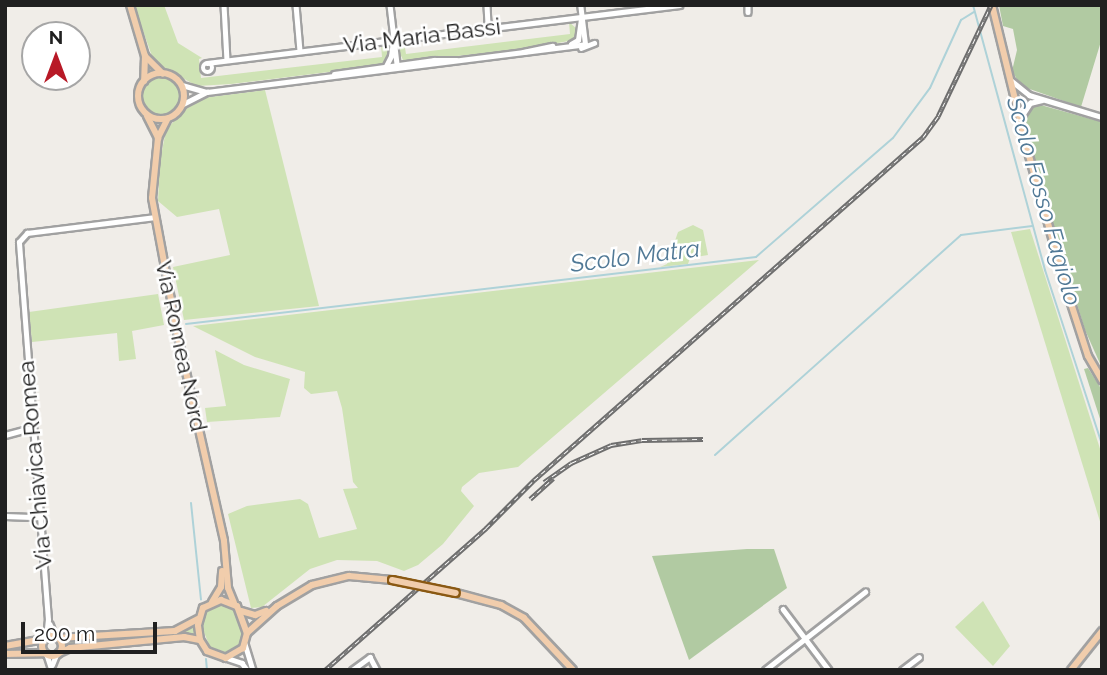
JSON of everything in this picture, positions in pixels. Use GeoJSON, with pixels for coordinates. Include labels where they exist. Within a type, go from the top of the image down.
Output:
{"type":"FeatureCollection","features":[{"type":"Feature","properties":{"kind":"main road"},"geometry":{"type":"LineString","coordinates":[[130,5],[145,56],[144,81],[139,100],[158,138]]}},
{"type":"Feature","properties":{"kind":"main road"},"geometry":{"type":"LineString","coordinates":[[992,5],[1020,121],[1071,304],[1092,365],[1102,380]]}},
{"type":"Feature","properties":{"kind":"main road"},"geometry":{"type":"LineString","coordinates":[[145,56],[163,74]]}},
{"type":"Feature","properties":{"kind":"main road"},"geometry":{"type":"LineString","coordinates":[[144,81],[152,75],[163,74],[174,77],[182,85],[183,104],[178,113],[167,120],[146,114]]}},
{"type":"Feature","properties":{"kind":"main road","name":"Via Romea Nord"},"geometry":{"type":"LineString","coordinates":[[167,120],[158,138],[152,198],[224,552],[228,588],[234,603]]}},
{"type":"Feature","properties":{"kind":"main road","name":"Via Romea Nord"},"geometry":{"type":"LineString","coordinates":[[212,602],[221,587],[224,552]]}},
{"type":"Feature","properties":{"kind":"main road"},"geometry":{"type":"LineString","coordinates":[[241,611],[259,615],[324,580],[364,576],[392,580],[501,605],[524,618],[573,670]]}},
{"type":"Feature","properties":{"kind":"main road"},"geometry":{"type":"LineString","coordinates":[[5,646],[56,638],[175,631],[192,625],[203,608],[212,602],[234,603],[241,611],[247,633],[245,643],[236,654],[226,658],[211,655],[200,640],[198,619]]}},
{"type":"Feature","properties":{"kind":"main road"},"geometry":{"type":"LineString","coordinates":[[247,633],[277,606]]}},
{"type":"Feature","properties":{"kind":"main road"},"geometry":{"type":"LineString","coordinates":[[1071,670],[1102,632]]}},
{"type":"Feature","properties":{"kind":"main road"},"geometry":{"type":"LineString","coordinates":[[5,654],[58,654],[70,648],[184,637],[200,640]]}},
{"type":"Feature","properties":{"kind":"main road"},"geometry":{"type":"LineString","coordinates":[[56,638],[62,646],[58,654]]}},
{"type":"Feature","properties":{"kind":"main road"},"geometry":{"type":"LineString","coordinates":[[45,639],[46,654]]}},
{"type":"Feature","properties":{"kind":"street"},"geometry":{"type":"LineString","coordinates":[[224,5],[228,60]]}},
{"type":"Feature","properties":{"kind":"street"},"geometry":{"type":"LineString","coordinates":[[296,5],[300,51]]}},
{"type":"Feature","properties":{"kind":"street"},"geometry":{"type":"LineString","coordinates":[[390,5],[397,64]]}},
{"type":"Feature","properties":{"kind":"street"},"geometry":{"type":"LineString","coordinates":[[487,5],[488,27]]}},
{"type":"Feature","properties":{"kind":"street"},"geometry":{"type":"LineString","coordinates":[[326,76],[591,46],[594,43],[586,38],[580,5]]}},
{"type":"Feature","properties":{"kind":"street","name":"Via Maria Bassi"},"geometry":{"type":"LineString","coordinates":[[207,63],[677,5]]}},
{"type":"Feature","properties":{"kind":"street"},"geometry":{"type":"LineString","coordinates":[[748,5],[748,12]]}},
{"type":"Feature","properties":{"kind":"street"},"geometry":{"type":"LineString","coordinates":[[517,54],[576,42],[581,18]]}},
{"type":"Feature","properties":{"kind":"street"},"geometry":{"type":"LineString","coordinates":[[395,55],[405,63]]}},
{"type":"Feature","properties":{"kind":"street"},"geometry":{"type":"LineString","coordinates":[[386,66],[395,55]]}},
{"type":"Feature","properties":{"kind":"street"},"geometry":{"type":"LineString","coordinates":[[183,104],[206,92],[405,63],[467,60]]}},
{"type":"Feature","properties":{"kind":"street"},"geometry":{"type":"LineString","coordinates":[[358,74],[396,67],[397,64],[436,65]]}},
{"type":"Feature","properties":{"kind":"street"},"geometry":{"type":"LineString","coordinates":[[1008,74],[1021,91],[1102,117]]}},
{"type":"Feature","properties":{"kind":"street"},"geometry":{"type":"LineString","coordinates":[[182,85],[206,92]]}},
{"type":"Feature","properties":{"kind":"street"},"geometry":{"type":"LineString","coordinates":[[1020,121],[1030,103],[1043,100]]}},
{"type":"Feature","properties":{"kind":"street","name":"Via Chiavica Romea"},"geometry":{"type":"LineString","coordinates":[[45,639],[48,620],[18,250],[21,237],[27,233],[155,216]]}},
{"type":"Feature","properties":{"kind":"street"},"geometry":{"type":"LineString","coordinates":[[1092,365],[1102,375]]}},
{"type":"Feature","properties":{"kind":"street"},"geometry":{"type":"LineString","coordinates":[[5,435],[31,428]]}},
{"type":"Feature","properties":{"kind":"street"},"geometry":{"type":"LineString","coordinates":[[5,516],[38,517]]}},
{"type":"Feature","properties":{"kind":"street"},"geometry":{"type":"LineString","coordinates":[[765,670],[865,592]]}},
{"type":"Feature","properties":{"kind":"street"},"geometry":{"type":"LineString","coordinates":[[783,609],[829,670]]}},
{"type":"Feature","properties":{"kind":"street","name":"Via Chiavica Romea"},"geometry":{"type":"LineString","coordinates":[[48,620],[56,638]]}},
{"type":"Feature","properties":{"kind":"street"},"geometry":{"type":"LineString","coordinates":[[245,643],[253,670]]}},
{"type":"Feature","properties":{"kind":"street"},"geometry":{"type":"LineString","coordinates":[[46,654],[52,668]]}},
{"type":"Feature","properties":{"kind":"street"},"geometry":{"type":"LineString","coordinates":[[52,668],[58,654]]}},
{"type":"Feature","properties":{"kind":"street"},"geometry":{"type":"LineString","coordinates":[[352,670],[370,657],[377,670]]}},
{"type":"Feature","properties":{"kind":"street"},"geometry":{"type":"LineString","coordinates":[[902,670],[919,657]]}},
{"type":"Feature","properties":{"kind":"street"},"geometry":{"type":"LineString","coordinates":[[226,658],[236,660],[247,670]]}},
{"type":"Feature","properties":{"kind":"green space"},"geometry":{"type":"Polygon","coordinates":[[[134,5],[164,5],[178,43],[202,58],[199,59],[201,78],[382,57],[381,44],[388,49],[389,58],[382,64],[337,71],[197,86],[154,62],[134,5]]]}},
{"type":"Feature","properties":{"kind":"green space"},"geometry":{"type":"Polygon","coordinates":[[[999,5],[1102,5],[1102,38],[1081,107],[1021,86],[1012,71],[1017,50],[1013,29],[1003,26],[999,5]]]}},
{"type":"Feature","properties":{"kind":"green space"},"geometry":{"type":"Polygon","coordinates":[[[569,22],[577,29],[574,40],[525,49],[409,61],[403,60],[398,49],[404,42],[406,54],[570,34],[569,22]]]}},
{"type":"Feature","properties":{"kind":"green space"},"geometry":{"type":"Polygon","coordinates":[[[161,76],[175,82],[181,96],[175,110],[161,116],[147,110],[141,96],[147,82],[161,76]]]}},
{"type":"Feature","properties":{"kind":"green space"},"geometry":{"type":"Polygon","coordinates":[[[265,90],[319,306],[184,320],[173,267],[230,255],[219,209],[177,217],[158,201],[160,161],[166,130],[194,99],[265,90]]]}},
{"type":"Feature","properties":{"kind":"green space"},"geometry":{"type":"Polygon","coordinates":[[[1037,104],[1102,122],[1102,368],[1085,330],[1039,181],[1024,122],[1026,114],[1037,104]]]}},
{"type":"Feature","properties":{"kind":"green space"},"geometry":{"type":"Polygon","coordinates":[[[693,225],[703,230],[708,255],[690,258],[688,264],[660,267],[667,264],[678,232],[693,225]]]}},
{"type":"Feature","properties":{"kind":"green space"},"geometry":{"type":"Polygon","coordinates":[[[1030,229],[1102,455],[1102,528],[1011,232],[1030,229]]]}},
{"type":"Feature","properties":{"kind":"green space"},"geometry":{"type":"Polygon","coordinates":[[[759,260],[518,467],[479,473],[462,487],[461,491],[474,506],[443,544],[418,565],[404,571],[377,561],[337,560],[310,569],[262,607],[251,608],[228,514],[247,506],[300,499],[308,504],[319,538],[357,529],[343,489],[358,488],[353,482],[342,408],[337,391],[311,394],[304,388],[305,372],[255,357],[193,326],[759,260]]]}},
{"type":"Feature","properties":{"kind":"green space"},"geometry":{"type":"Polygon","coordinates":[[[158,294],[164,325],[132,331],[136,359],[119,361],[117,333],[32,342],[29,312],[158,294]]]}},
{"type":"Feature","properties":{"kind":"green space"},"geometry":{"type":"Polygon","coordinates":[[[215,350],[244,365],[290,379],[280,417],[207,422],[205,408],[226,406],[215,350]]]}},
{"type":"Feature","properties":{"kind":"green space"},"geometry":{"type":"Polygon","coordinates":[[[1088,368],[1102,390],[1102,425],[1084,369],[1088,368]]]}},
{"type":"Feature","properties":{"kind":"green space"},"geometry":{"type":"Polygon","coordinates":[[[774,549],[787,588],[689,660],[652,556],[774,549]]]}},
{"type":"Feature","properties":{"kind":"green space"},"geometry":{"type":"Polygon","coordinates":[[[983,601],[1010,646],[993,666],[955,627],[983,601]]]}},
{"type":"Feature","properties":{"kind":"green space"},"geometry":{"type":"Polygon","coordinates":[[[219,603],[236,609],[244,629],[242,644],[228,653],[210,647],[203,630],[204,611],[219,603]]]}},
{"type":"Feature","properties":{"kind":"green space"},"geometry":{"type":"Polygon","coordinates":[[[195,623],[197,635],[71,645],[70,642],[177,632],[195,623]]]}},
{"type":"Feature","properties":{"kind":"waterway","name":"Scolo Fosso Fagiolo"},"geometry":{"type":"LineString","coordinates":[[973,5],[1045,270],[1102,444]]}},
{"type":"Feature","properties":{"kind":"waterway","name":"Scolo Matra"},"geometry":{"type":"LineString","coordinates":[[186,324],[756,257],[893,138],[930,88],[961,20],[974,12]]}},
{"type":"Feature","properties":{"kind":"waterway"},"geometry":{"type":"LineString","coordinates":[[715,455],[961,235],[1032,226]]}},
{"type":"Feature","properties":{"kind":"waterway","name":"Scolo Matra"},"geometry":{"type":"LineString","coordinates":[[191,503],[201,599]]}},
{"type":"Feature","properties":{"kind":"waterway","name":"Scolo Matra"},"geometry":{"type":"LineString","coordinates":[[206,659],[207,670]]}},
{"type":"Feature","properties":{"kind":"railway"},"geometry":{"type":"LineString","coordinates":[[325,670],[486,528],[534,480],[923,137],[938,116],[991,5]]}},
{"type":"Feature","properties":{"kind":"railway"},"geometry":{"type":"LineString","coordinates":[[544,482],[571,463],[611,445],[642,440],[703,439]]}},
{"type":"Feature","properties":{"kind":"railway"},"geometry":{"type":"LineString","coordinates":[[530,499],[553,478]]}}]}
